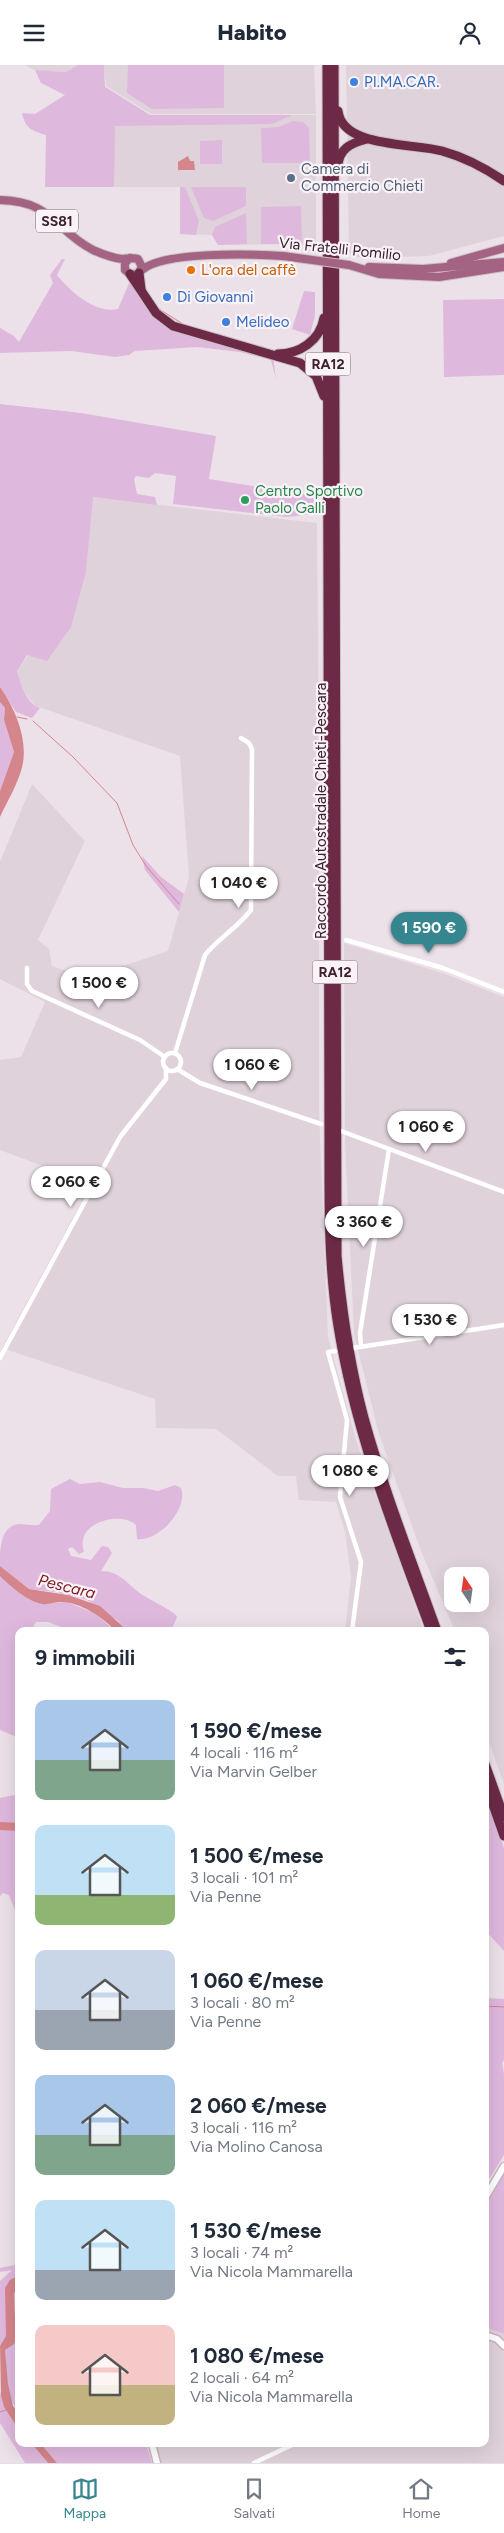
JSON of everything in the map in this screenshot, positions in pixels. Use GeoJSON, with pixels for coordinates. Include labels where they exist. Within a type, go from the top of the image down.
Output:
{"type":"FeatureCollection","features":[{"type":"Feature","properties":{"kind":"highway","name":"Raccordo Autostradale Chieti-Pescara"},"geometry":{"type":"LineString","coordinates":[[327,65],[329,1149],[332,1275],[340,1334],[359,1423],[430,1627]]}},
{"type":"Feature","properties":{"kind":"highway","name":"Raccordo Autostradale Chieti-Pescara"},"geometry":{"type":"LineString","coordinates":[[334,65],[337,1256],[344,1322],[364,1418],[381,1473],[436,1627]]}},
{"type":"Feature","properties":{"kind":"highway"},"geometry":{"type":"LineString","coordinates":[[334,94],[338,101],[338,115],[342,125],[350,132],[367,139],[425,147],[448,153],[476,164],[504,181]]}},
{"type":"Feature","properties":{"kind":"highway"},"geometry":{"type":"LineString","coordinates":[[334,182],[338,173],[338,162],[344,150],[352,143],[367,139]]}},
{"type":"Feature","properties":{"kind":"highway"},"geometry":{"type":"LineString","coordinates":[[134,272],[142,292],[156,313],[173,326],[300,363],[319,379],[324,391],[325,424],[328,430]]}},
{"type":"Feature","properties":{"kind":"highway"},"geometry":{"type":"LineString","coordinates":[[274,355],[295,352],[313,340],[323,324],[328,298]]}},
{"type":"Feature","properties":{"kind":"highway"},"geometry":{"type":"LineString","coordinates":[[489,1775],[504,1817]]}},
{"type":"Feature","properties":{"kind":"highway"},"geometry":{"type":"LineString","coordinates":[[489,1793],[504,1836]]}},
{"type":"Feature","properties":{"kind":"main road","name":"SS81"},"geometry":{"type":"LineString","coordinates":[[0,200],[20,201],[36,206],[48,213],[86,246],[109,256],[139,260]]}},
{"type":"Feature","properties":{"kind":"main road"},"geometry":{"type":"LineString","coordinates":[[431,269],[504,248]]}},
{"type":"Feature","properties":{"kind":"main road","name":"Via Fratelli Pomilio"},"geometry":{"type":"LineString","coordinates":[[139,260],[172,260],[230,254],[283,255],[395,270],[431,269],[504,262]]}},
{"type":"Feature","properties":{"kind":"main road"},"geometry":{"type":"LineString","coordinates":[[109,256],[134,272]]}},
{"type":"Feature","properties":{"kind":"main road"},"geometry":{"type":"LineString","coordinates":[[130,259],[125,265],[134,272]]}},
{"type":"Feature","properties":{"kind":"main road"},"geometry":{"type":"LineString","coordinates":[[134,272],[139,260]]}},
{"type":"Feature","properties":{"kind":"main road","name":"Via Fratelli Pomilio"},"geometry":{"type":"LineString","coordinates":[[134,272],[150,265],[172,260]]}},
{"type":"Feature","properties":{"kind":"main road"},"geometry":{"type":"LineString","coordinates":[[350,265],[379,275],[439,277],[504,267]]}},
{"type":"Feature","properties":{"kind":"street"},"geometry":{"type":"LineString","coordinates":[[177,1069],[181,1061],[176,1053],[205,955],[214,944],[239,925],[250,910],[252,749],[249,743],[241,738]]}},
{"type":"Feature","properties":{"kind":"street"},"geometry":{"type":"LineString","coordinates":[[346,940],[443,968],[504,992]]}},
{"type":"Feature","properties":{"kind":"street"},"geometry":{"type":"LineString","coordinates":[[27,968],[27,984],[32,991],[131,1036],[165,1057]]}},
{"type":"Feature","properties":{"kind":"street"},"geometry":{"type":"LineString","coordinates":[[0,1358],[120,1137],[166,1079],[166,1069],[163,1063],[165,1057],[169,1053],[176,1053]]}},
{"type":"Feature","properties":{"kind":"street"},"geometry":{"type":"LineString","coordinates":[[166,1069],[177,1069],[200,1083],[321,1124]]}},
{"type":"Feature","properties":{"kind":"street"},"geometry":{"type":"LineString","coordinates":[[341,1131],[504,1192]]}},
{"type":"Feature","properties":{"kind":"street"},"geometry":{"type":"LineString","coordinates":[[361,1347],[360,1333],[389,1149]]}},
{"type":"Feature","properties":{"kind":"street"},"geometry":{"type":"LineString","coordinates":[[353,1348],[504,1325]]}},
{"type":"Feature","properties":{"kind":"street"},"geometry":{"type":"LineString","coordinates":[[335,1351],[328,1352],[347,1420],[340,1497],[361,1562],[362,1574],[353,1627]]}},
{"type":"Feature","properties":{"kind":"street"},"geometry":{"type":"LineString","coordinates":[[489,2191],[504,2166]]}},
{"type":"Feature","properties":{"kind":"street"},"geometry":{"type":"LineString","coordinates":[[489,2336],[497,2339],[504,2345]]}},
{"type":"Feature","properties":{"kind":"street"},"geometry":{"type":"LineString","coordinates":[[153,2447],[157,2463]]}},
{"type":"Feature","properties":{"kind":"street"},"geometry":{"type":"LineString","coordinates":[[254,2463],[288,2447]]}},
{"type":"Feature","properties":{"kind":"shaded area"},"geometry":{"type":"Polygon","coordinates":[[[24,65],[78,65],[66,72],[35,70],[24,65]]]}},
{"type":"Feature","properties":{"kind":"shaded area"},"geometry":{"type":"Polygon","coordinates":[[[78,65],[104,65],[105,87],[150,115],[292,115],[272,124],[115,126],[114,187],[45,187],[46,135],[30,128],[25,122],[22,113],[35,114],[65,95],[41,83],[35,70],[66,72],[78,65]]]}},
{"type":"Feature","properties":{"kind":"shaded area"},"geometry":{"type":"Polygon","coordinates":[[[104,65],[314,65],[316,114],[151,114],[106,86],[104,65]]]}},
{"type":"Feature","properties":{"kind":"shaded area"},"geometry":{"type":"Polygon","coordinates":[[[128,65],[224,65],[224,108],[152,109],[127,93],[128,65]]]}},
{"type":"Feature","properties":{"kind":"shaded area"},"geometry":{"type":"Polygon","coordinates":[[[346,65],[504,65],[504,236],[429,256],[363,258],[349,253],[346,65]]]}},
{"type":"Feature","properties":{"kind":"shaded area"},"geometry":{"type":"Polygon","coordinates":[[[104,86],[150,115],[316,115],[316,254],[311,253],[301,244],[218,245],[212,235],[180,234],[180,187],[45,187],[104,86]]]}},
{"type":"Feature","properties":{"kind":"shaded area"},"geometry":{"type":"Polygon","coordinates":[[[293,121],[303,122],[309,128],[310,163],[262,163],[261,128],[278,127],[293,121]]]}},
{"type":"Feature","properties":{"kind":"shaded area"},"geometry":{"type":"Polygon","coordinates":[[[222,140],[222,164],[200,164],[200,141],[222,140]]]}},
{"type":"Feature","properties":{"kind":"shaded area"},"geometry":{"type":"Polygon","coordinates":[[[188,156],[190,161],[194,161],[195,170],[178,170],[178,162],[188,156]]]}},
{"type":"Feature","properties":{"kind":"shaded area"},"geometry":{"type":"Polygon","coordinates":[[[180,187],[185,187],[199,221],[196,235],[180,234],[180,187]]]}},
{"type":"Feature","properties":{"kind":"shaded area"},"geometry":{"type":"Polygon","coordinates":[[[191,187],[246,187],[246,206],[213,221],[204,218],[191,187]]]}},
{"type":"Feature","properties":{"kind":"shaded area"},"geometry":{"type":"Polygon","coordinates":[[[301,206],[302,244],[261,244],[261,207],[301,206]]]}},
{"type":"Feature","properties":{"kind":"shaded area"},"geometry":{"type":"Polygon","coordinates":[[[246,213],[247,244],[218,245],[212,235],[215,227],[246,213]]]}},
{"type":"Feature","properties":{"kind":"shaded area"},"geometry":{"type":"Polygon","coordinates":[[[62,259],[65,259],[57,275],[76,295],[92,305],[109,310],[118,309],[130,281],[155,318],[273,356],[276,379],[271,360],[240,352],[197,347],[135,351],[129,355],[115,357],[71,351],[0,353],[0,328],[14,336],[19,342],[53,283],[50,275],[62,259]]]}},
{"type":"Feature","properties":{"kind":"shaded area"},"geometry":{"type":"Polygon","coordinates":[[[304,291],[315,292],[315,316],[310,335],[292,329],[304,291]]]}},
{"type":"Feature","properties":{"kind":"shaded area"},"geometry":{"type":"Polygon","coordinates":[[[504,299],[504,375],[444,377],[443,300],[504,299]]]}},
{"type":"Feature","properties":{"kind":"shaded area"},"geometry":{"type":"Polygon","coordinates":[[[0,404],[81,413],[216,436],[209,479],[317,496],[317,513],[288,517],[173,504],[176,476],[155,473],[149,478],[136,476],[134,479],[137,494],[155,497],[157,505],[93,497],[86,572],[71,627],[47,661],[27,655],[17,671],[27,697],[40,708],[32,718],[16,712],[0,687],[0,404]]]}},
{"type":"Feature","properties":{"kind":"shaded area"},"geometry":{"type":"Polygon","coordinates":[[[92,497],[317,523],[319,1109],[328,1337],[356,1440],[423,1627],[345,1627],[351,1577],[345,1532],[336,1502],[299,1500],[296,1476],[278,1476],[216,1429],[156,1428],[155,1399],[2,1348],[91,1184],[0,1150],[0,1060],[21,1057],[45,1002],[0,979],[0,862],[32,784],[85,841],[38,940],[49,949],[52,966],[87,978],[168,951],[189,877],[180,756],[36,706],[22,690],[17,671],[86,572],[92,497]]]}},
{"type":"Feature","properties":{"kind":"shaded area"},"geometry":{"type":"Polygon","coordinates":[[[0,687],[16,716],[23,738],[24,749],[19,777],[0,817],[0,791],[14,752],[4,720],[5,708],[0,702],[0,687]]]}},
{"type":"Feature","properties":{"kind":"shaded area"},"geometry":{"type":"Polygon","coordinates":[[[0,702],[5,708],[4,720],[14,752],[0,791],[0,702]]]}},
{"type":"Feature","properties":{"kind":"shaded area"},"geometry":{"type":"Polygon","coordinates":[[[142,856],[161,877],[184,894],[179,912],[145,870],[142,856]]]}},
{"type":"Feature","properties":{"kind":"shaded area"},"geometry":{"type":"Polygon","coordinates":[[[344,943],[443,973],[504,997],[504,1784],[489,1742],[489,1627],[453,1627],[447,1613],[489,1613],[489,1567],[444,1567],[444,1605],[421,1551],[379,1434],[354,1334],[345,1143],[344,943]]]}},
{"type":"Feature","properties":{"kind":"shaded area"},"geometry":{"type":"Polygon","coordinates":[[[70,1479],[80,1484],[100,1482],[123,1488],[143,1488],[158,1491],[175,1485],[181,1488],[182,1496],[176,1514],[170,1523],[154,1535],[145,1539],[137,1539],[136,1525],[130,1521],[123,1519],[106,1520],[91,1527],[86,1533],[83,1542],[84,1552],[79,1554],[72,1547],[68,1549],[71,1556],[91,1560],[102,1546],[108,1547],[112,1553],[101,1571],[113,1573],[141,1594],[175,1614],[177,1617],[173,1627],[124,1627],[117,1620],[87,1600],[56,1592],[29,1589],[0,1566],[2,1539],[8,1529],[19,1524],[39,1525],[50,1511],[51,1489],[70,1479]]]}},
{"type":"Feature","properties":{"kind":"shaded area","name":"Pescara"},"geometry":{"type":"Polygon","coordinates":[[[0,1566],[29,1589],[68,1595],[100,1606],[124,1627],[112,1627],[98,1616],[76,1605],[62,1602],[42,1604],[31,1600],[0,1576],[0,1566]]]}},
{"type":"Feature","properties":{"kind":"shaded area"},"geometry":{"type":"Polygon","coordinates":[[[0,1576],[20,1593],[42,1604],[67,1602],[96,1614],[111,1627],[61,1627],[48,1622],[36,1622],[33,1627],[15,1627],[15,1736],[0,1730],[0,1576]]]}},
{"type":"Feature","properties":{"kind":"shaded area"},"geometry":{"type":"Polygon","coordinates":[[[15,1795],[15,1825],[0,1825],[0,1798],[15,1795]]]}},
{"type":"Feature","properties":{"kind":"shaded area"},"geometry":{"type":"Polygon","coordinates":[[[489,1806],[504,1848],[504,1951],[489,1934],[489,1806]]]}},
{"type":"Feature","properties":{"kind":"shaded area"},"geometry":{"type":"Polygon","coordinates":[[[0,1828],[15,1829],[15,1911],[9,1895],[3,1893],[0,1896],[0,1828]]]}},
{"type":"Feature","properties":{"kind":"shaded area"},"geometry":{"type":"Polygon","coordinates":[[[489,1998],[504,1999],[504,2060],[502,2063],[504,2074],[504,2155],[489,2179],[489,1998]]]}},
{"type":"Feature","properties":{"kind":"shaded area"},"geometry":{"type":"Polygon","coordinates":[[[504,2172],[504,2334],[489,2328],[489,2197],[504,2172]]]}},
{"type":"Feature","properties":{"kind":"shaded area"},"geometry":{"type":"Polygon","coordinates":[[[15,2265],[15,2278],[8,2294],[6,2336],[0,2346],[0,2281],[12,2270],[0,2272],[0,2268],[15,2265]]]}},
{"type":"Feature","properties":{"kind":"shaded area"},"geometry":{"type":"Polygon","coordinates":[[[15,2277],[15,2342],[5,2350],[8,2384],[15,2408],[15,2424],[4,2407],[1,2396],[0,2346],[6,2336],[5,2288],[10,2280],[15,2277]]]}},
{"type":"Feature","properties":{"kind":"shaded area"},"geometry":{"type":"Polygon","coordinates":[[[489,2328],[504,2334],[504,2463],[153,2463],[149,2447],[489,2447],[489,2328]]]}},
{"type":"Feature","properties":{"kind":"shaded area"},"geometry":{"type":"Polygon","coordinates":[[[15,2340],[15,2407],[11,2399],[6,2375],[5,2350],[15,2340]]]}},
{"type":"Feature","properties":{"kind":"shaded area"},"geometry":{"type":"Polygon","coordinates":[[[0,2391],[4,2407],[15,2424],[15,2447],[0,2423],[0,2391]]]}},
{"type":"Feature","properties":{"kind":"shaded area"},"geometry":{"type":"Polygon","coordinates":[[[15,2447],[35,2447],[48,2463],[25,2463],[15,2447]]]}},
{"type":"Feature","properties":{"kind":"shaded area"},"geometry":{"type":"Polygon","coordinates":[[[35,2447],[44,2447],[57,2463],[48,2463],[35,2447]]]}},
{"type":"Feature","properties":{"kind":"shaded area"},"geometry":{"type":"Polygon","coordinates":[[[44,2447],[147,2447],[152,2463],[57,2463],[44,2447]]]}},
{"type":"Feature","properties":{"kind":"waterway"},"geometry":{"type":"LineString","coordinates":[[159,309],[183,324]]}},
{"type":"Feature","properties":{"kind":"waterway"},"geometry":{"type":"LineString","coordinates":[[218,334],[227,337]]}},
{"type":"Feature","properties":{"kind":"waterway"},"geometry":{"type":"LineString","coordinates":[[17,717],[27,719]]}},
{"type":"Feature","properties":{"kind":"waterway"},"geometry":{"type":"LineString","coordinates":[[33,721],[73,757],[117,803],[133,845],[146,866],[179,904]]}},
{"type":"Feature","properties":{"kind":"waterway"},"geometry":{"type":"LineString","coordinates":[[0,1826],[15,1827]]}},
{"type":"Feature","properties":{"kind":"waterway"},"geometry":{"type":"LineString","coordinates":[[489,2006],[504,2007]]}},
{"type":"Feature","properties":{"kind":"waterway"},"geometry":{"type":"LineString","coordinates":[[0,2412],[6,2410]]}},
{"type":"Feature","properties":{"kind":"place","name":"PI.MA.CAR."},"geometry":{"type":"Point","coordinates":[354,82]}},
{"type":"Feature","properties":{"kind":"place","name":"Camera di Commercio Chieti"},"geometry":{"type":"Point","coordinates":[291,178]}},
{"type":"Feature","properties":{"kind":"place","name":"L'ora del caffè"},"geometry":{"type":"Point","coordinates":[191,270]}},
{"type":"Feature","properties":{"kind":"place","name":"Di Giovanni"},"geometry":{"type":"Point","coordinates":[167,297]}},
{"type":"Feature","properties":{"kind":"place","name":"Melideo"},"geometry":{"type":"Point","coordinates":[226,322]}},
{"type":"Feature","properties":{"kind":"place","name":"Centro Sportivo Paolo Galli"},"geometry":{"type":"Point","coordinates":[245,500]}}]}
